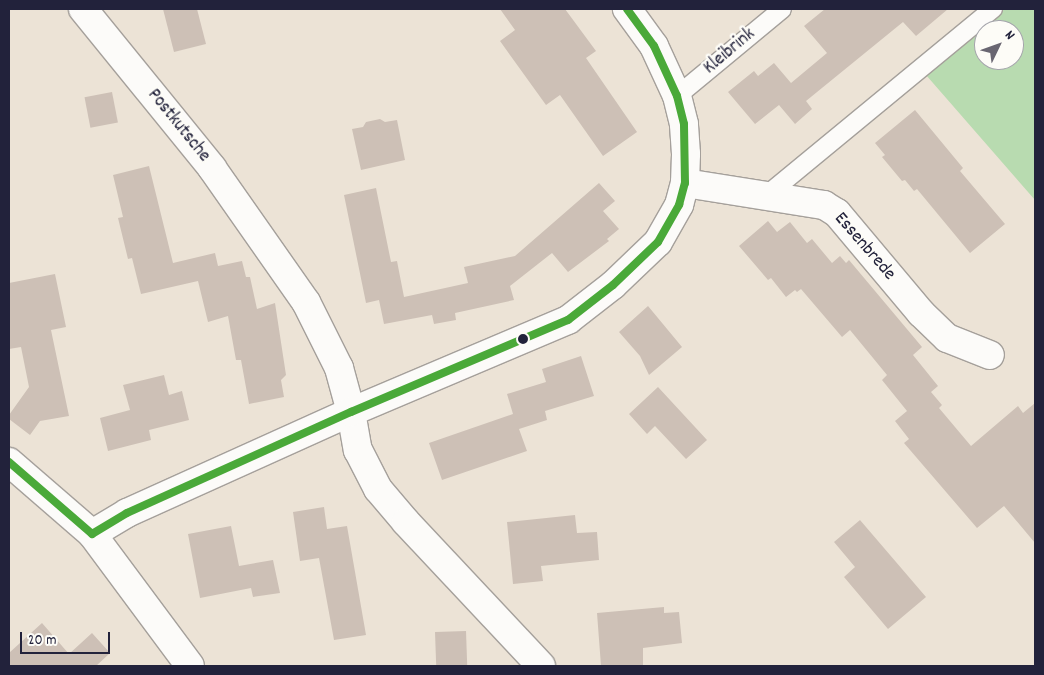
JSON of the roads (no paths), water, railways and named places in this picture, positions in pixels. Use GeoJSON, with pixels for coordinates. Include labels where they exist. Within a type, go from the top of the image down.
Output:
{"type":"FeatureCollection","features":[{"type":"Feature","properties":{"kind":"street","name":"Postkutsche"},"geometry":{"type":"LineString","coordinates":[[83,9],[212,168],[306,302],[339,368],[351,412],[358,450],[378,489],[406,522],[541,666]]}},
{"type":"Feature","properties":{"kind":"street"},"geometry":{"type":"LineString","coordinates":[[92,534],[128,513],[351,412],[568,320],[613,284],[658,242],[679,205],[685,183],[684,124],[677,96],[654,46],[626,9]]}},
{"type":"Feature","properties":{"kind":"street","name":"Essenbrede"},"geometry":{"type":"LineString","coordinates":[[685,183],[824,205],[837,213],[921,313],[947,338],[990,355]]}},
{"type":"Feature","properties":{"kind":"street"},"geometry":{"type":"LineString","coordinates":[[9,462],[92,534],[190,666]]}},
{"type":"Feature","properties":{"kind":"lane","name":"Kleibrink"},"geometry":{"type":"LineString","coordinates":[[677,96],[782,9]]}},
{"type":"Feature","properties":{"kind":"lane"},"geometry":{"type":"LineString","coordinates":[[767,196],[993,9]]}}]}
